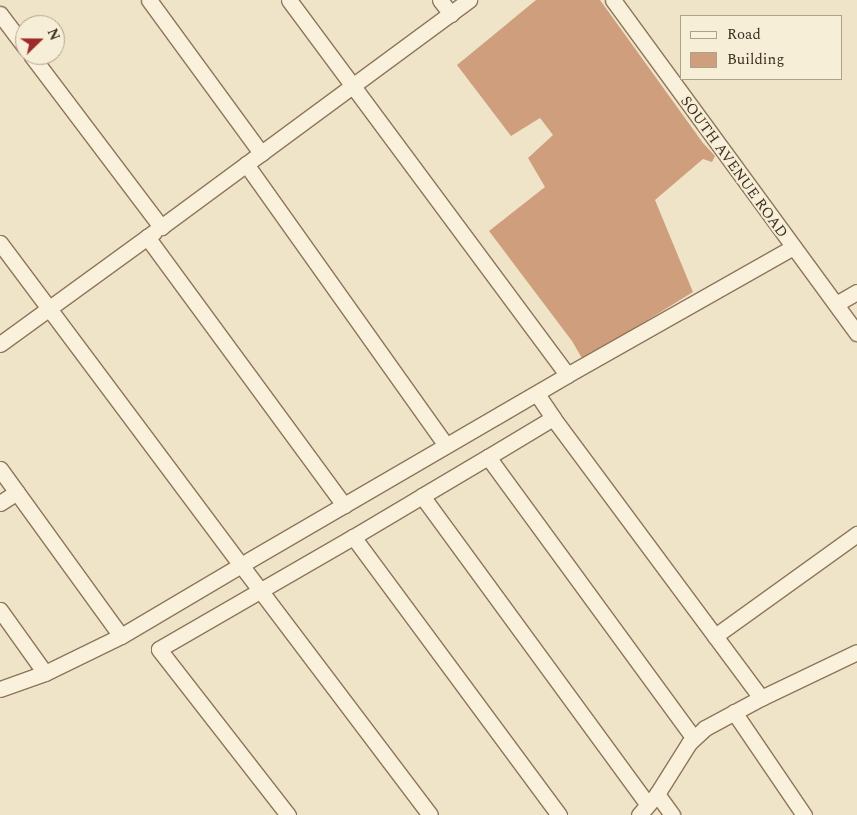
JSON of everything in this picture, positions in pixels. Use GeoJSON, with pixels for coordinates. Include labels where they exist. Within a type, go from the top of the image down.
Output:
{"type":"FeatureCollection","features":[{"type":"Feature","properties":{"kind":"street"},"geometry":{"type":"LineString","coordinates":[[149,0],[261,153]]}},
{"type":"Feature","properties":{"kind":"street"},"geometry":{"type":"LineString","coordinates":[[289,0],[566,375]]}},
{"type":"Feature","properties":{"kind":"street"},"geometry":{"type":"LineString","coordinates":[[440,0],[451,14]]}},
{"type":"Feature","properties":{"kind":"street"},"geometry":{"type":"LineString","coordinates":[[0,344],[469,0]]}},
{"type":"Feature","properties":{"kind":"street","name":"SOUTH AVENUE ROAD"},"geometry":{"type":"LineString","coordinates":[[613,0],[857,333]]}},
{"type":"Feature","properties":{"kind":"street"},"geometry":{"type":"LineString","coordinates":[[0,14],[15,34]]}},
{"type":"Feature","properties":{"kind":"street"},"geometry":{"type":"LineString","coordinates":[[39,65],[161,227]]}},
{"type":"Feature","properties":{"kind":"street"},"geometry":{"type":"LineString","coordinates":[[246,164],[446,445]]}},
{"type":"Feature","properties":{"kind":"street"},"geometry":{"type":"LineString","coordinates":[[147,237],[344,505]]}},
{"type":"Feature","properties":{"kind":"street"},"geometry":{"type":"LineString","coordinates":[[0,243],[430,815]]}},
{"type":"Feature","properties":{"kind":"street"},"geometry":{"type":"LineString","coordinates":[[0,689],[45,672],[121,636],[566,375],[793,247]]}},
{"type":"Feature","properties":{"kind":"street"},"geometry":{"type":"LineString","coordinates":[[836,304],[857,292]]}},
{"type":"Feature","properties":{"kind":"street"},"geometry":{"type":"LineString","coordinates":[[536,394],[762,698]]}},
{"type":"Feature","properties":{"kind":"street"},"geometry":{"type":"LineString","coordinates":[[288,815],[160,649],[553,418]]}},
{"type":"Feature","properties":{"kind":"street"},"geometry":{"type":"LineString","coordinates":[[488,457],[694,738]]}},
{"type":"Feature","properties":{"kind":"street"},"geometry":{"type":"LineString","coordinates":[[0,469],[121,636]]}},
{"type":"Feature","properties":{"kind":"street"},"geometry":{"type":"LineString","coordinates":[[0,504],[17,492]]}},
{"type":"Feature","properties":{"kind":"street"},"geometry":{"type":"LineString","coordinates":[[422,496],[648,804],[672,815]]}},
{"type":"Feature","properties":{"kind":"street"},"geometry":{"type":"LineString","coordinates":[[715,636],[857,534]]}},
{"type":"Feature","properties":{"kind":"street"},"geometry":{"type":"LineString","coordinates":[[353,537],[559,815]]}},
{"type":"Feature","properties":{"kind":"street"},"geometry":{"type":"LineString","coordinates":[[0,610],[45,672]]}},
{"type":"Feature","properties":{"kind":"street"},"geometry":{"type":"LineString","coordinates":[[648,804],[694,738],[705,728],[857,652]]}},
{"type":"Feature","properties":{"kind":"street"},"geometry":{"type":"LineString","coordinates":[[734,712],[804,815]]}},
{"type":"Feature","properties":{"kind":"building"},"geometry":{"type":"Polygon","coordinates":[[[536,0],[600,0],[703,143],[715,156],[712,162],[703,159],[655,200],[693,292],[583,360],[572,341],[489,231],[545,187],[528,158],[553,135],[540,118],[511,136],[457,65],[536,0]]]}}]}
